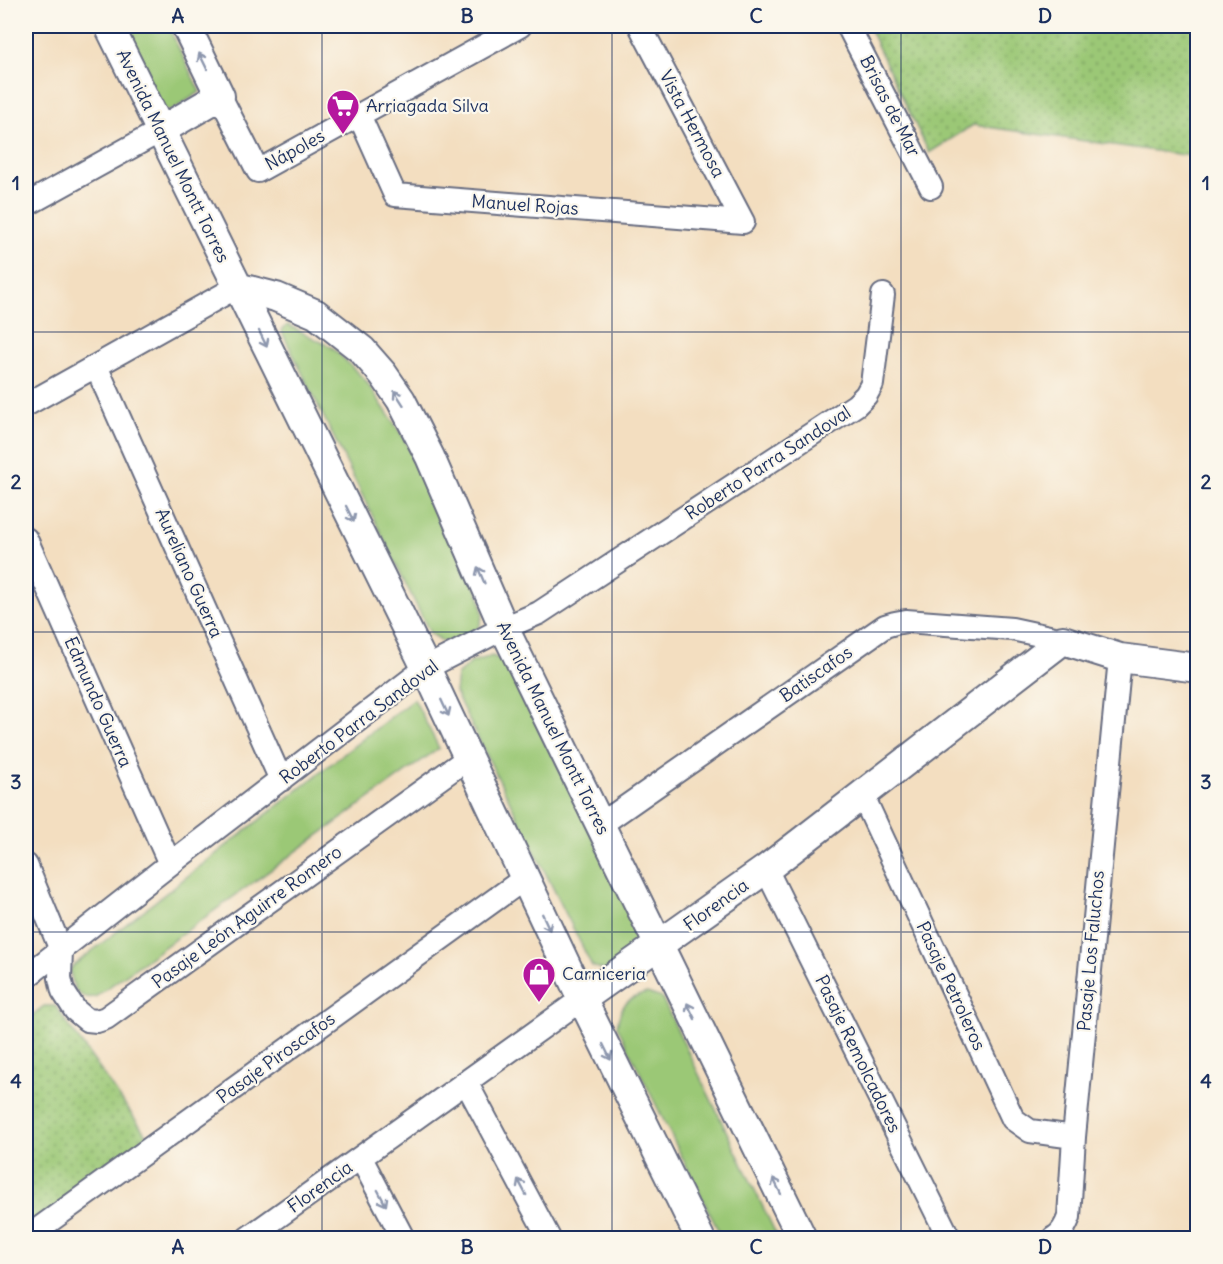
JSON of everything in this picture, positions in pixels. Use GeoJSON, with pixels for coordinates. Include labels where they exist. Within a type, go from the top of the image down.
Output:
{"type":"FeatureCollection","features":[{"type":"Feature","properties":{"kind":"street","name":"Avenida Manuel Montt Torres"},"geometry":{"type":"LineString","coordinates":[[109,26],[426,668],[582,999],[700,1239]]}},
{"type":"Feature","properties":{"kind":"street"},"geometry":{"type":"LineString","coordinates":[[26,206],[220,96],[186,26]]}},
{"type":"Feature","properties":{"kind":"street","name":"Nápoles"},"geometry":{"type":"LineString","coordinates":[[220,96],[258,171],[519,26]]}},
{"type":"Feature","properties":{"kind":"street","name":"Vista Hermosa"},"geometry":{"type":"LineString","coordinates":[[640,26],[743,222]]}},
{"type":"Feature","properties":{"kind":"street","name":"Brisas de Mar"},"geometry":{"type":"LineString","coordinates":[[848,26],[931,187]]}},
{"type":"Feature","properties":{"kind":"street","name":"Manuel Rojas"},"geometry":{"type":"LineString","coordinates":[[359,115],[395,195],[743,222]]}},
{"type":"Feature","properties":{"kind":"street","name":"Avenida Manuel Montt Torres"},"geometry":{"type":"LineString","coordinates":[[237,287],[276,297],[316,314],[362,350],[402,400],[430,457],[504,628],[802,1239]]}},
{"type":"Feature","properties":{"kind":"street"},"geometry":{"type":"LineString","coordinates":[[26,405],[237,287]]}},
{"type":"Feature","properties":{"kind":"street","name":"Roberto Parra Sandoval"},"geometry":{"type":"LineString","coordinates":[[26,977],[426,668],[538,613],[862,400],[872,384],[883,295]]}},
{"type":"Feature","properties":{"kind":"street","name":"Aureliano Guerra"},"geometry":{"type":"LineString","coordinates":[[96,366],[281,780]]}},
{"type":"Feature","properties":{"kind":"street","name":"Edmundo Guerra"},"geometry":{"type":"LineString","coordinates":[[26,539],[170,864]]}},
{"type":"Feature","properties":{"kind":"street","name":"Batiscafos"},"geometry":{"type":"LineString","coordinates":[[600,825],[885,626],[895,622],[1012,629],[1063,640]]}},
{"type":"Feature","properties":{"kind":"street"},"geometry":{"type":"LineString","coordinates":[[1063,640],[1120,658],[1197,668]]}},
{"type":"Feature","properties":{"kind":"street","name":"Florencia"},"geometry":{"type":"LineString","coordinates":[[248,1239],[766,869],[1063,640]]}},
{"type":"Feature","properties":{"kind":"street","name":"Pasaje Los Faluchos"},"geometry":{"type":"LineString","coordinates":[[1054,1239],[1065,1227],[1070,1217],[1074,1137],[1120,658]]}},
{"type":"Feature","properties":{"kind":"street","name":"Pasaje León Aguirre Romero"},"geometry":{"type":"LineString","coordinates":[[61,950],[60,978],[63,991],[75,1010],[87,1020],[97,1021],[106,1018],[468,758]]}},
{"type":"Feature","properties":{"kind":"street","name":"Pasaje Petroleros"},"geometry":{"type":"LineString","coordinates":[[862,794],[1013,1119],[1030,1131],[1074,1137]]}},
{"type":"Feature","properties":{"kind":"street"},"geometry":{"type":"LineString","coordinates":[[26,865],[61,950]]}},
{"type":"Feature","properties":{"kind":"street","name":"Pasaje Remolcadores"},"geometry":{"type":"LineString","coordinates":[[766,869],[950,1239]]}},
{"type":"Feature","properties":{"kind":"street","name":"Pasaje Piroscafos"},"geometry":{"type":"LineString","coordinates":[[26,1239],[525,878]]}},
{"type":"Feature","properties":{"kind":"street"},"geometry":{"type":"LineString","coordinates":[[466,1082],[549,1239]]}},
{"type":"Feature","properties":{"kind":"street"},"geometry":{"type":"LineString","coordinates":[[361,1158],[403,1239]]}},
{"type":"Feature","properties":{"kind":"green space"},"geometry":{"type":"Polygon","coordinates":[[[120,26],[168,26],[200,92],[171,111],[159,108],[120,26]]]}},
{"type":"Feature","properties":{"kind":"green space"},"geometry":{"type":"Polygon","coordinates":[[[868,26],[1197,26],[1197,157],[973,125],[929,153],[868,26]]]}},
{"type":"Feature","properties":{"kind":"green space"},"geometry":{"type":"Polygon","coordinates":[[[288,325],[333,348],[366,381],[404,438],[480,597],[483,614],[479,628],[454,642],[444,642],[430,633],[281,330],[288,325]]]}},
{"type":"Feature","properties":{"kind":"green space"},"geometry":{"type":"Polygon","coordinates":[[[492,656],[508,662],[641,936],[637,951],[607,971],[592,966],[455,692],[457,675],[472,662],[492,656]]]}},
{"type":"Feature","properties":{"kind":"green space"},"geometry":{"type":"Polygon","coordinates":[[[414,699],[439,748],[95,997],[83,996],[76,991],[70,970],[74,965],[414,699]]]}},
{"type":"Feature","properties":{"kind":"green space"},"geometry":{"type":"Polygon","coordinates":[[[647,993],[662,998],[778,1238],[722,1238],[617,1026],[620,1012],[629,1000],[647,993]]]}},
{"type":"Feature","properties":{"kind":"green space"},"geometry":{"type":"Polygon","coordinates":[[[44,1006],[55,1006],[150,1140],[26,1230],[26,1020],[44,1006]]]}},
{"type":"Feature","properties":{"kind":"place","name":"Arriagada Silva"},"geometry":{"type":"Point","coordinates":[343,135]}},
{"type":"Feature","properties":{"kind":"place","name":"Carniceria"},"geometry":{"type":"Point","coordinates":[539,1003]}}]}
